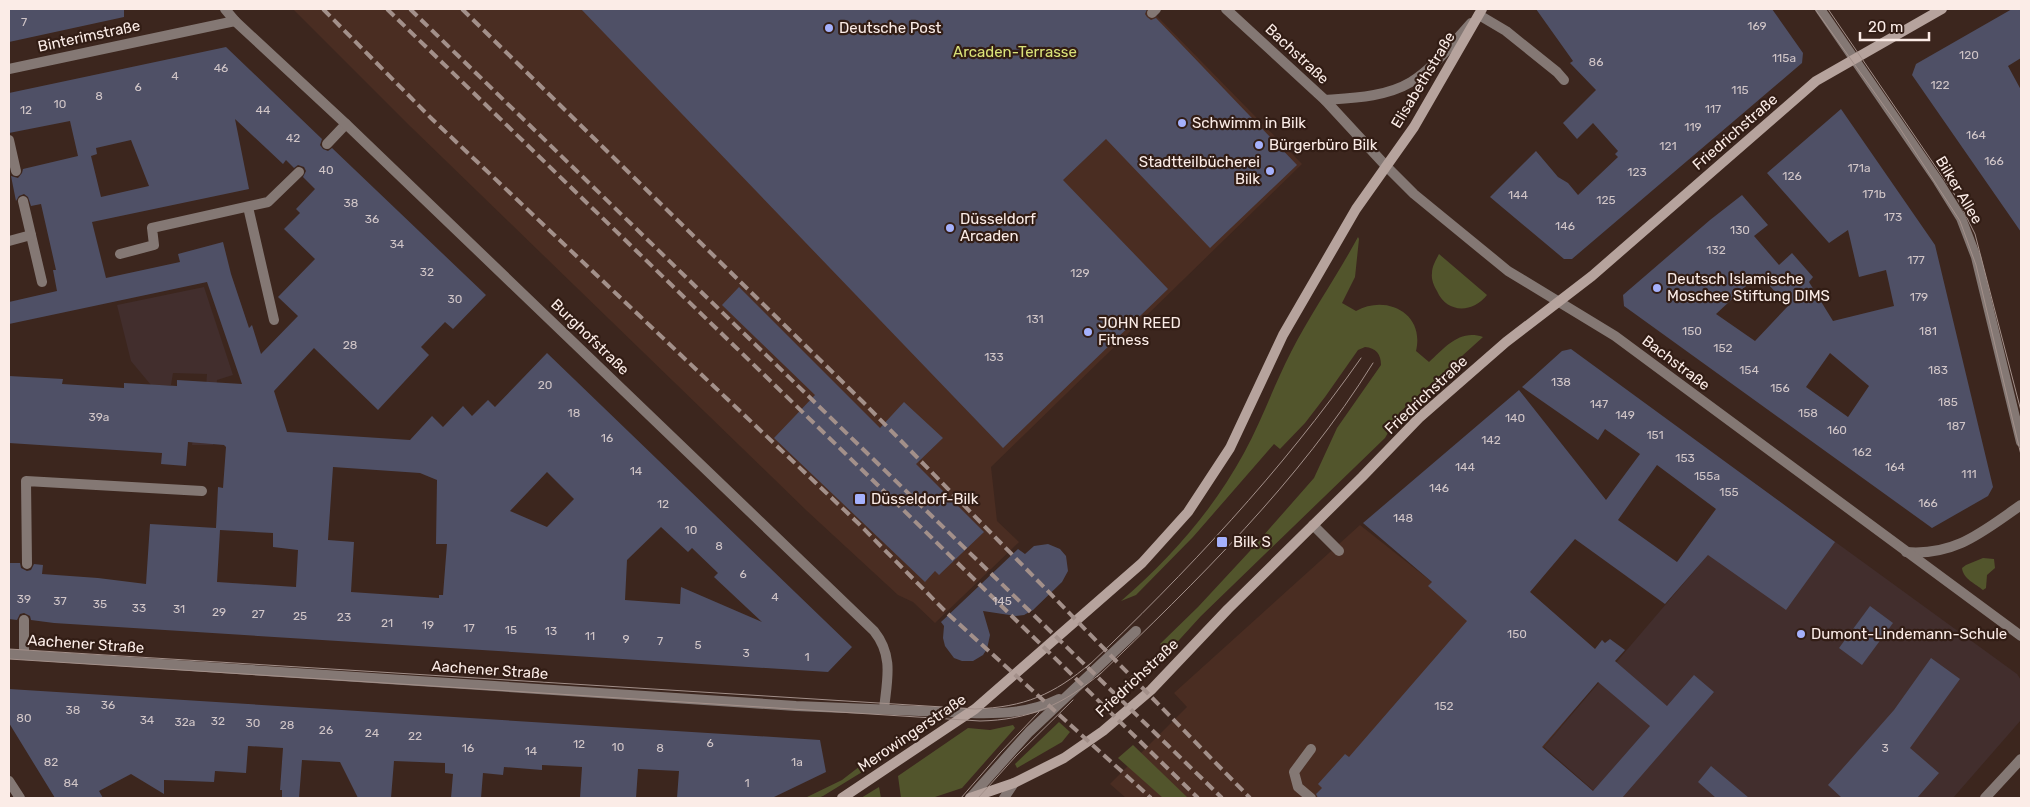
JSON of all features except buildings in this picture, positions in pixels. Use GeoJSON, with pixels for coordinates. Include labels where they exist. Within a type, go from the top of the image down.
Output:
{"type":"FeatureCollection","features":[{"type":"Feature","properties":{"kind":"main road","name":"Friedrichstraße"},"geometry":{"type":"LineString","coordinates":[[1014,782],[1064,758],[1103,731],[1138,701],[1419,418],[1506,342],[1592,276],[1816,81],[1942,9]]}},
{"type":"Feature","properties":{"kind":"main road","name":"Elisabethstraße"},"geometry":{"type":"LineString","coordinates":[[1386,166],[1426,107],[1480,12]]}},
{"type":"Feature","properties":{"kind":"main road","name":"Merowingerstraße"},"geometry":{"type":"LineString","coordinates":[[842,798],[969,713],[998,690],[1142,563],[1188,512],[1230,448],[1247,416],[1275,351],[1300,306],[1346,230],[1356,209],[1386,166]]}},
{"type":"Feature","properties":{"kind":"main road"},"geometry":{"type":"LineString","coordinates":[[970,798],[1014,782]]}},
{"type":"Feature","properties":{"kind":"street","name":"Burghofstraße"},"geometry":{"type":"LineString","coordinates":[[225,9],[235,21],[346,124],[874,631],[884,646],[888,660],[884,709]]}},
{"type":"Feature","properties":{"kind":"street","name":"Bachstraße"},"geometry":{"type":"LineString","coordinates":[[1226,9],[1325,100],[1414,194],[1508,271],[1615,336],[2021,636]]}},
{"type":"Feature","properties":{"kind":"street","name":"Bilker Allee"},"geometry":{"type":"LineString","coordinates":[[1820,9],[1851,61],[1952,202],[1970,237],[2021,442]]}},
{"type":"Feature","properties":{"kind":"street","name":"Bachstraße"},"geometry":{"type":"LineString","coordinates":[[1325,100],[1375,95],[1410,83],[1425,72],[1480,12]]}},
{"type":"Feature","properties":{"kind":"street"},"geometry":{"type":"LineString","coordinates":[[1480,12],[1557,72],[1564,80]]}},
{"type":"Feature","properties":{"kind":"street","name":"Binterimstraße"},"geometry":{"type":"LineString","coordinates":[[9,69],[235,21]]}},
{"type":"Feature","properties":{"kind":"street"},"geometry":{"type":"LineString","coordinates":[[327,144],[346,124]]}},
{"type":"Feature","properties":{"kind":"street"},"geometry":{"type":"LineString","coordinates":[[9,140],[16,171]]}},
{"type":"Feature","properties":{"kind":"street"},"geometry":{"type":"LineString","coordinates":[[120,254],[154,245],[152,228],[268,202],[299,172]]}},
{"type":"Feature","properties":{"kind":"street"},"geometry":{"type":"LineString","coordinates":[[23,201],[42,282]]}},
{"type":"Feature","properties":{"kind":"street"},"geometry":{"type":"LineString","coordinates":[[248,207],[274,320]]}},
{"type":"Feature","properties":{"kind":"street"},"geometry":{"type":"LineString","coordinates":[[9,241],[31,235]]}},
{"type":"Feature","properties":{"kind":"street"},"geometry":{"type":"LineString","coordinates":[[27,564],[26,481],[202,492]]}},
{"type":"Feature","properties":{"kind":"street"},"geometry":{"type":"LineString","coordinates":[[1906,552],[1933,552],[1964,543],[2021,505]]}},
{"type":"Feature","properties":{"kind":"street"},"geometry":{"type":"LineString","coordinates":[[1313,525],[1340,551]]}},
{"type":"Feature","properties":{"kind":"street"},"geometry":{"type":"LineString","coordinates":[[24,620],[24,655]]}},
{"type":"Feature","properties":{"kind":"street"},"geometry":{"type":"LineString","coordinates":[[970,798],[996,767],[1066,696],[1136,631]]}},
{"type":"Feature","properties":{"kind":"street","name":"Aachener Straße"},"geometry":{"type":"LineString","coordinates":[[9,654],[796,706],[993,714],[1032,709],[1066,696]]}},
{"type":"Feature","properties":{"kind":"street"},"geometry":{"type":"LineString","coordinates":[[1311,749],[1296,767],[1294,776],[1298,787],[1311,798]]}},
{"type":"Feature","properties":{"kind":"street"},"geometry":{"type":"LineString","coordinates":[[1985,798],[2021,759]]}},
{"type":"Feature","properties":{"kind":"street"},"geometry":{"type":"LineString","coordinates":[[9,781],[20,798]]}},
{"type":"Feature","properties":{"kind":"street"},"geometry":{"type":"LineString","coordinates":[[1004,798],[1014,782]]}},
{"type":"Feature","properties":{"kind":"shaded area"},"geometry":{"type":"Polygon","coordinates":[[[293,9],[1150,9],[1302,164],[991,467],[997,521],[1019,542],[935,623],[913,602],[898,595],[807,511],[411,127],[293,9]]]}},
{"type":"Feature","properties":{"kind":"shaded area"},"geometry":{"type":"Polygon","coordinates":[[[204,287],[233,375],[217,380],[213,445],[192,445],[194,428],[203,428],[207,374],[173,373],[171,385],[151,385],[131,361],[117,305],[204,287]]]}},
{"type":"Feature","properties":{"kind":"shaded area","name":"Dumont-Lindemann-Schule"},"geometry":{"type":"Polygon","coordinates":[[[1757,485],[2017,674],[2021,680],[2021,720],[1953,798],[1602,798],[1544,747],[1707,556],[1757,485]]]}},
{"type":"Feature","properties":{"kind":"shaded area"},"geometry":{"type":"Polygon","coordinates":[[[1360,525],[1432,582],[1469,539],[1612,664],[1543,748],[1601,798],[1126,798],[1110,784],[1187,707],[1174,693],[1360,525]]]}},
{"type":"Feature","properties":{"kind":"green space"},"geometry":{"type":"Polygon","coordinates":[[[1358,237],[1355,277],[1342,303],[1356,311],[1368,306],[1379,305],[1391,306],[1401,310],[1415,326],[1417,338],[1416,351],[1429,362],[1453,341],[1474,335],[1483,337],[1400,412],[1385,438],[1167,651],[1160,644],[1198,607],[1314,478],[1337,428],[1381,365],[1379,355],[1375,350],[1365,347],[1358,350],[1305,423],[1280,449],[1274,444],[1193,537],[1136,595],[1121,601],[1174,550],[1205,514],[1219,494],[1244,453],[1291,352],[1358,237]]]}},
{"type":"Feature","properties":{"kind":"green space"},"geometry":{"type":"Polygon","coordinates":[[[1439,254],[1487,295],[1481,301],[1468,308],[1454,307],[1441,299],[1432,280],[1433,265],[1439,254]]]}},
{"type":"Feature","properties":{"kind":"green space"},"geometry":{"type":"Polygon","coordinates":[[[1983,558],[1994,559],[1995,568],[1987,575],[1986,588],[1983,590],[1967,578],[1962,568],[1983,558]]]}},
{"type":"Feature","properties":{"kind":"green space"},"geometry":{"type":"Polygon","coordinates":[[[1059,722],[1070,732],[1062,742],[1017,768],[1015,764],[1059,722]]]}},
{"type":"Feature","properties":{"kind":"green space"},"geometry":{"type":"Polygon","coordinates":[[[1013,725],[1015,728],[962,788],[932,798],[901,798],[898,776],[968,728],[990,730],[1013,725]]]}},
{"type":"Feature","properties":{"kind":"green space"},"geometry":{"type":"Polygon","coordinates":[[[1133,745],[1188,798],[1163,798],[1118,758],[1133,745]]]}},
{"type":"Feature","properties":{"kind":"green space"},"geometry":{"type":"Polygon","coordinates":[[[864,763],[867,769],[823,796],[805,798],[842,780],[864,763]]]}},
{"type":"Feature","properties":{"kind":"green space"},"geometry":{"type":"Polygon","coordinates":[[[879,787],[881,798],[861,798],[879,787]]]}},
{"type":"Feature","properties":{"kind":"tram line"},"geometry":{"type":"LineString","coordinates":[[1815,9],[1899,127],[1960,221],[1976,265],[2021,455]]}},
{"type":"Feature","properties":{"kind":"tram line"},"geometry":{"type":"LineString","coordinates":[[1828,9],[1957,198],[1975,234],[2021,411]]}},
{"type":"Feature","properties":{"kind":"tram line"},"geometry":{"type":"LineString","coordinates":[[1086,668],[1124,632],[1231,520],[1298,441],[1361,358]]}},
{"type":"Feature","properties":{"kind":"tram line"},"geometry":{"type":"LineString","coordinates":[[1097,677],[1245,529],[1313,449],[1373,363]]}},
{"type":"Feature","properties":{"kind":"tram line"},"geometry":{"type":"LineString","coordinates":[[9,649],[975,709],[1009,705],[1038,697],[1064,683],[1091,663]]}},
{"type":"Feature","properties":{"kind":"tram line"},"geometry":{"type":"LineString","coordinates":[[9,659],[980,721],[1014,718],[1045,709],[1073,694],[1101,673]]}},
{"type":"Feature","properties":{"kind":"tram line"},"geometry":{"type":"LineString","coordinates":[[978,798],[1016,756],[1073,700]]}},
{"type":"Feature","properties":{"kind":"tram line"},"geometry":{"type":"LineString","coordinates":[[961,798],[1039,712]]}},
{"type":"Feature","properties":{"kind":"railway"},"geometry":{"type":"LineString","coordinates":[[323,9],[432,119],[858,523],[948,614],[1151,798]]}},
{"type":"Feature","properties":{"kind":"railway"},"geometry":{"type":"LineString","coordinates":[[387,9],[1198,798]]}},
{"type":"Feature","properties":{"kind":"railway"},"geometry":{"type":"LineString","coordinates":[[410,9],[1222,798]]}},
{"type":"Feature","properties":{"kind":"railway"},"geometry":{"type":"LineString","coordinates":[[462,9],[864,403],[1250,798]]}},
{"type":"Feature","properties":{"kind":"place","name":"Deutsche Post"},"geometry":{"type":"Point","coordinates":[829,28]}},
{"type":"Feature","properties":{"kind":"place","name":"Schwimm in Bilk"},"geometry":{"type":"Point","coordinates":[1182,123]}},
{"type":"Feature","properties":{"kind":"place","name":"Bürgerbüro Bilk"},"geometry":{"type":"Point","coordinates":[1259,145]}},
{"type":"Feature","properties":{"kind":"place","name":"Stadtteilbücherei Bilk"},"geometry":{"type":"Point","coordinates":[1270,171]}},
{"type":"Feature","properties":{"kind":"place","name":"Düsseldorf Arcaden"},"geometry":{"type":"Point","coordinates":[950,228]}},
{"type":"Feature","properties":{"kind":"place","name":"Deutsch Islamische Moschee Stiftung DIMS"},"geometry":{"type":"Point","coordinates":[1657,288]}},
{"type":"Feature","properties":{"kind":"place","name":"JOHN REED Fitness"},"geometry":{"type":"Point","coordinates":[1088,332]}},
{"type":"Feature","properties":{"kind":"place","name":"Düsseldorf-Bilk"},"geometry":{"type":"Point","coordinates":[860,499]}},
{"type":"Feature","properties":{"kind":"place","name":"Bilk S"},"geometry":{"type":"Point","coordinates":[1222,542]}},
{"type":"Feature","properties":{"kind":"place","name":"Dumont-Lindemann-Schule"},"geometry":{"type":"Point","coordinates":[1801,634]}},
{"type":"Feature","properties":{"kind":"park label","name":"Arcaden-Terrasse"},"geometry":{"type":"Point","coordinates":[1015,52]}}]}
